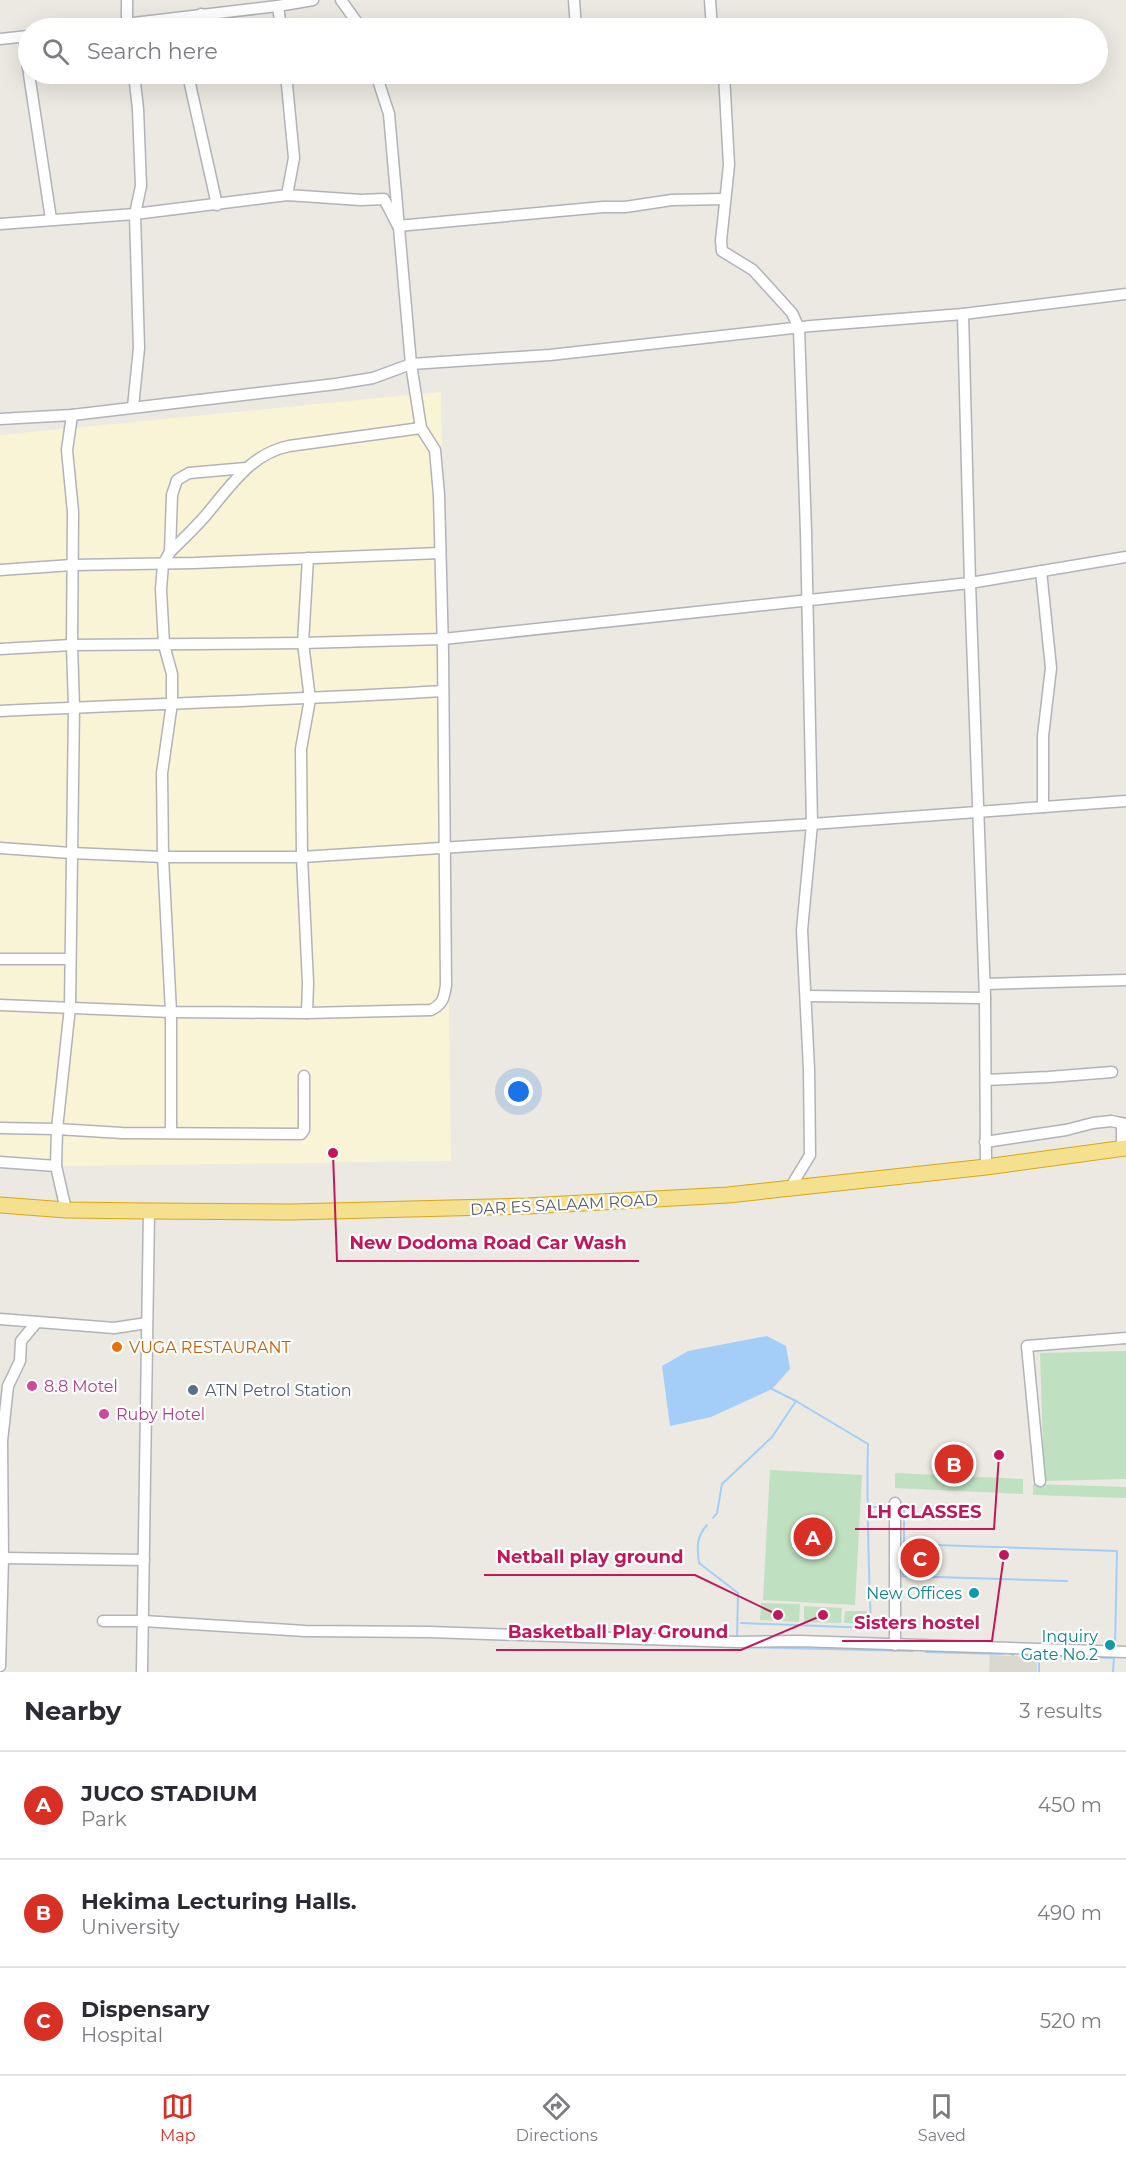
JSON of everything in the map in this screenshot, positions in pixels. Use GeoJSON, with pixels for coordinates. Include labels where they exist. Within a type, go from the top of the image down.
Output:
{"type":"FeatureCollection","features":[{"type":"Feature","properties":{"kind":"highway","name":"DAR ES SALAAM ROAD"},"geometry":{"type":"LineString","coordinates":[[0,1205],[149,1211],[326,1211],[528,1206],[728,1195],[986,1167],[1124,1148]]}},
{"type":"Feature","properties":{"kind":"street"},"geometry":{"type":"LineString","coordinates":[[127,0],[127,18]]}},
{"type":"Feature","properties":{"kind":"street"},"geometry":{"type":"LineString","coordinates":[[176,18],[313,0]]}},
{"type":"Feature","properties":{"kind":"street"},"geometry":{"type":"LineString","coordinates":[[341,0],[354,18]]}},
{"type":"Feature","properties":{"kind":"street"},"geometry":{"type":"LineString","coordinates":[[574,0],[575,18]]}},
{"type":"Feature","properties":{"kind":"street"},"geometry":{"type":"LineString","coordinates":[[710,0],[711,18]]}},
{"type":"Feature","properties":{"kind":"street"},"geometry":{"type":"LineString","coordinates":[[278,6],[280,18]]}},
{"type":"Feature","properties":{"kind":"street"},"geometry":{"type":"LineString","coordinates":[[200,18],[201,14]]}},
{"type":"Feature","properties":{"kind":"street"},"geometry":{"type":"LineString","coordinates":[[0,39],[18,37]]}},
{"type":"Feature","properties":{"kind":"street"},"geometry":{"type":"LineString","coordinates":[[31,84],[51,219]]}},
{"type":"Feature","properties":{"kind":"street"},"geometry":{"type":"LineString","coordinates":[[134,407],[139,348],[135,214],[141,186],[135,84]]}},
{"type":"Feature","properties":{"kind":"street"},"geometry":{"type":"LineString","coordinates":[[190,84],[217,205]]}},
{"type":"Feature","properties":{"kind":"street"},"geometry":{"type":"LineString","coordinates":[[287,84],[294,158],[288,195]]}},
{"type":"Feature","properties":{"kind":"street"},"geometry":{"type":"LineString","coordinates":[[0,1005],[171,1012],[307,1013],[431,1010],[439,1006],[444,999],[446,985],[443,639],[439,495],[435,450],[421,428],[411,363],[389,114],[379,84]]}},
{"type":"Feature","properties":{"kind":"street"},"geometry":{"type":"LineString","coordinates":[[725,84],[729,152],[721,241],[723,252],[753,270],[792,313],[799,328],[812,824],[802,930],[809,1069],[810,1155],[790,1188]]}},
{"type":"Feature","properties":{"kind":"street"},"geometry":{"type":"LineString","coordinates":[[0,224],[135,214],[288,195],[360,200],[384,199],[398,226]]}},
{"type":"Feature","properties":{"kind":"street"},"geometry":{"type":"LineString","coordinates":[[398,226],[603,207],[625,207],[672,200],[725,199]]}},
{"type":"Feature","properties":{"kind":"street"},"geometry":{"type":"LineString","coordinates":[[0,419],[72,415],[336,384],[373,378],[411,363],[499,360],[799,328],[963,314],[1126,294]]}},
{"type":"Feature","properties":{"kind":"street"},"geometry":{"type":"LineString","coordinates":[[963,314],[970,583],[985,984],[986,1167]]}},
{"type":"Feature","properties":{"kind":"street"},"geometry":{"type":"LineString","coordinates":[[66,1209],[56,1166],[57,1129],[70,1007],[74,707],[73,512],[67,450],[72,415]]}},
{"type":"Feature","properties":{"kind":"street"},"geometry":{"type":"LineString","coordinates":[[171,1133],[171,1012],[163,856],[162,773],[172,703],[172,674],[164,645],[160,589],[163,564],[170,552],[194,528],[231,483],[246,468],[264,456],[283,447],[421,428]]}},
{"type":"Feature","properties":{"kind":"street"},"geometry":{"type":"LineString","coordinates":[[170,552],[172,495],[177,480],[189,473],[246,468]]}},
{"type":"Feature","properties":{"kind":"street"},"geometry":{"type":"LineString","coordinates":[[0,570],[72,565],[163,564],[440,553]]}},
{"type":"Feature","properties":{"kind":"street"},"geometry":{"type":"LineString","coordinates":[[0,649],[72,645],[443,639],[970,583],[1126,557]]}},
{"type":"Feature","properties":{"kind":"street"},"geometry":{"type":"LineString","coordinates":[[307,1013],[301,748],[310,699],[303,643],[308,558]]}},
{"type":"Feature","properties":{"kind":"street"},"geometry":{"type":"LineString","coordinates":[[1041,571],[1051,668],[1043,736],[1043,807]]}},
{"type":"Feature","properties":{"kind":"street"},"geometry":{"type":"LineString","coordinates":[[0,711],[310,699],[443,691]]}},
{"type":"Feature","properties":{"kind":"street"},"geometry":{"type":"LineString","coordinates":[[0,848],[163,856],[302,857],[1126,801]]}},
{"type":"Feature","properties":{"kind":"street"},"geometry":{"type":"LineString","coordinates":[[0,959],[70,959]]}},
{"type":"Feature","properties":{"kind":"street"},"geometry":{"type":"LineString","coordinates":[[985,984],[1126,980]]}},
{"type":"Feature","properties":{"kind":"street"},"geometry":{"type":"LineString","coordinates":[[806,996],[985,998]]}},
{"type":"Feature","properties":{"kind":"street"},"geometry":{"type":"LineString","coordinates":[[986,1080],[1112,1072]]}},
{"type":"Feature","properties":{"kind":"street"},"geometry":{"type":"LineString","coordinates":[[0,1128],[122,1133],[303,1134],[304,1076]]}},
{"type":"Feature","properties":{"kind":"street"},"geometry":{"type":"LineString","coordinates":[[985,1142],[1111,1121],[1124,1124],[1124,1148]]}},
{"type":"Feature","properties":{"kind":"street"},"geometry":{"type":"LineString","coordinates":[[0,1162],[56,1166]]}},
{"type":"Feature","properties":{"kind":"street"},"geometry":{"type":"LineString","coordinates":[[142,1672],[149,1211]]}},
{"type":"Feature","properties":{"kind":"street"},"geometry":{"type":"LineString","coordinates":[[0,1319],[114,1328],[147,1323]]}},
{"type":"Feature","properties":{"kind":"street"},"geometry":{"type":"LineString","coordinates":[[0,1666],[3,1558],[1,1441],[8,1386],[20,1361],[21,1341],[37,1322]]}},
{"type":"Feature","properties":{"kind":"street"},"geometry":{"type":"LineString","coordinates":[[1040,1481],[1027,1346],[1126,1338]]}},
{"type":"Feature","properties":{"kind":"street"},"geometry":{"type":"LineString","coordinates":[[895,1503],[895,1645]]}},
{"type":"Feature","properties":{"kind":"street"},"geometry":{"type":"LineString","coordinates":[[3,1558],[144,1560]]}},
{"type":"Feature","properties":{"kind":"street"},"geometry":{"type":"LineString","coordinates":[[104,1621],[143,1621],[305,1631],[429,1632],[737,1642],[799,1641],[1126,1652]]}},
{"type":"Feature","properties":{"kind":"shaded area"},"geometry":{"type":"Polygon","coordinates":[[[441,392],[451,1161],[0,1167],[0,435],[441,392]]]}},
{"type":"Feature","properties":{"kind":"shaded area"},"geometry":{"type":"Polygon","coordinates":[[[990,1655],[1037,1657],[1037,1672],[989,1672],[990,1655]]]}},
{"type":"Feature","properties":{"kind":"green space"},"geometry":{"type":"Polygon","coordinates":[[[1126,1351],[1126,1479],[1044,1481],[1040,1353],[1126,1351]]]}},
{"type":"Feature","properties":{"kind":"green space"},"geometry":{"type":"Polygon","coordinates":[[[770,1470],[862,1475],[855,1605],[763,1600],[770,1470]]]}},
{"type":"Feature","properties":{"kind":"green space"},"geometry":{"type":"Polygon","coordinates":[[[895,1473],[1023,1479],[1023,1494],[895,1488],[895,1473]]]}},
{"type":"Feature","properties":{"kind":"green space"},"geometry":{"type":"Polygon","coordinates":[[[1033,1484],[1126,1487],[1126,1498],[1033,1495],[1033,1484]]]}},
{"type":"Feature","properties":{"kind":"green space"},"geometry":{"type":"Polygon","coordinates":[[[761,1603],[800,1604],[799,1622],[760,1620],[761,1603]]]}},
{"type":"Feature","properties":{"kind":"green space"},"geometry":{"type":"Polygon","coordinates":[[[804,1606],[842,1608],[841,1623],[804,1622],[804,1606]]]}},
{"type":"Feature","properties":{"kind":"green space"},"geometry":{"type":"Polygon","coordinates":[[[845,1611],[867,1611],[867,1623],[844,1623],[845,1611]]]}},
{"type":"Feature","properties":{"kind":"water"},"geometry":{"type":"Polygon","coordinates":[[[767,1336],[786,1346],[790,1369],[772,1389],[711,1417],[670,1426],[662,1366],[688,1351],[767,1336]]]}},
{"type":"Feature","properties":{"kind":"waterway"},"geometry":{"type":"LineString","coordinates":[[713,1518],[717,1513],[722,1484],[772,1437],[796,1401],[772,1389]]}},
{"type":"Feature","properties":{"kind":"waterway"},"geometry":{"type":"LineString","coordinates":[[741,1623],[871,1628],[868,1444],[796,1401]]}},
{"type":"Feature","properties":{"kind":"waterway"},"geometry":{"type":"LineString","coordinates":[[899,1506],[904,1506],[904,1544],[1117,1551],[1115,1647],[1117,1647]]}},
{"type":"Feature","properties":{"kind":"waterway"},"geometry":{"type":"LineString","coordinates":[[866,1507],[890,1507]]}},
{"type":"Feature","properties":{"kind":"waterway"},"geometry":{"type":"LineString","coordinates":[[707,1525],[698,1542],[699,1563],[738,1593],[737,1639]]}},
{"type":"Feature","properties":{"kind":"waterway"},"geometry":{"type":"LineString","coordinates":[[904,1544],[903,1576],[1067,1581]]}},
{"type":"Feature","properties":{"kind":"waterway"},"geometry":{"type":"LineString","coordinates":[[737,1647],[913,1651]]}},
{"type":"Feature","properties":{"kind":"waterway"},"geometry":{"type":"LineString","coordinates":[[926,1652],[1003,1654]]}},
{"type":"Feature","properties":{"kind":"waterway"},"geometry":{"type":"LineString","coordinates":[[1022,1655],[1114,1658],[1113,1672]]}},
{"type":"Feature","properties":{"kind":"waterway"},"geometry":{"type":"LineString","coordinates":[[1039,1657],[1039,1672]]}},
{"type":"Feature","properties":{"kind":"place","name":"New Dodoma Road Car Wash"},"geometry":{"type":"Point","coordinates":[333,1153]}},
{"type":"Feature","properties":{"kind":"place","name":"VUGA RESTAURANT"},"geometry":{"type":"Point","coordinates":[117,1347]}},
{"type":"Feature","properties":{"kind":"place","name":"8.8 Motel"},"geometry":{"type":"Point","coordinates":[32,1386]}},
{"type":"Feature","properties":{"kind":"place","name":"ATN Petrol Station"},"geometry":{"type":"Point","coordinates":[193,1390]}},
{"type":"Feature","properties":{"kind":"place","name":"Ruby Hotel"},"geometry":{"type":"Point","coordinates":[104,1414]}},
{"type":"Feature","properties":{"kind":"place","name":"LH CLASSES"},"geometry":{"type":"Point","coordinates":[999,1455]}},
{"type":"Feature","properties":{"kind":"place","name":"Hekima Lecturing Halls."},"geometry":{"type":"Point","coordinates":[954,1464]}},
{"type":"Feature","properties":{"kind":"place","name":"JUCO STADIUM"},"geometry":{"type":"Point","coordinates":[813,1537]}},
{"type":"Feature","properties":{"kind":"place","name":"Sisters hostel"},"geometry":{"type":"Point","coordinates":[1004,1555]}},
{"type":"Feature","properties":{"kind":"place","name":"Dispensary"},"geometry":{"type":"Point","coordinates":[920,1558]}},
{"type":"Feature","properties":{"kind":"place","name":"New Offices"},"geometry":{"type":"Point","coordinates":[974,1593]}},
{"type":"Feature","properties":{"kind":"place","name":"Netball play ground"},"geometry":{"type":"Point","coordinates":[778,1615]}},
{"type":"Feature","properties":{"kind":"place","name":"Basketball Play Ground"},"geometry":{"type":"Point","coordinates":[823,1615]}},
{"type":"Feature","properties":{"kind":"place","name":"Inquiry Gate No.2"},"geometry":{"type":"Point","coordinates":[1110,1645]}}]}
